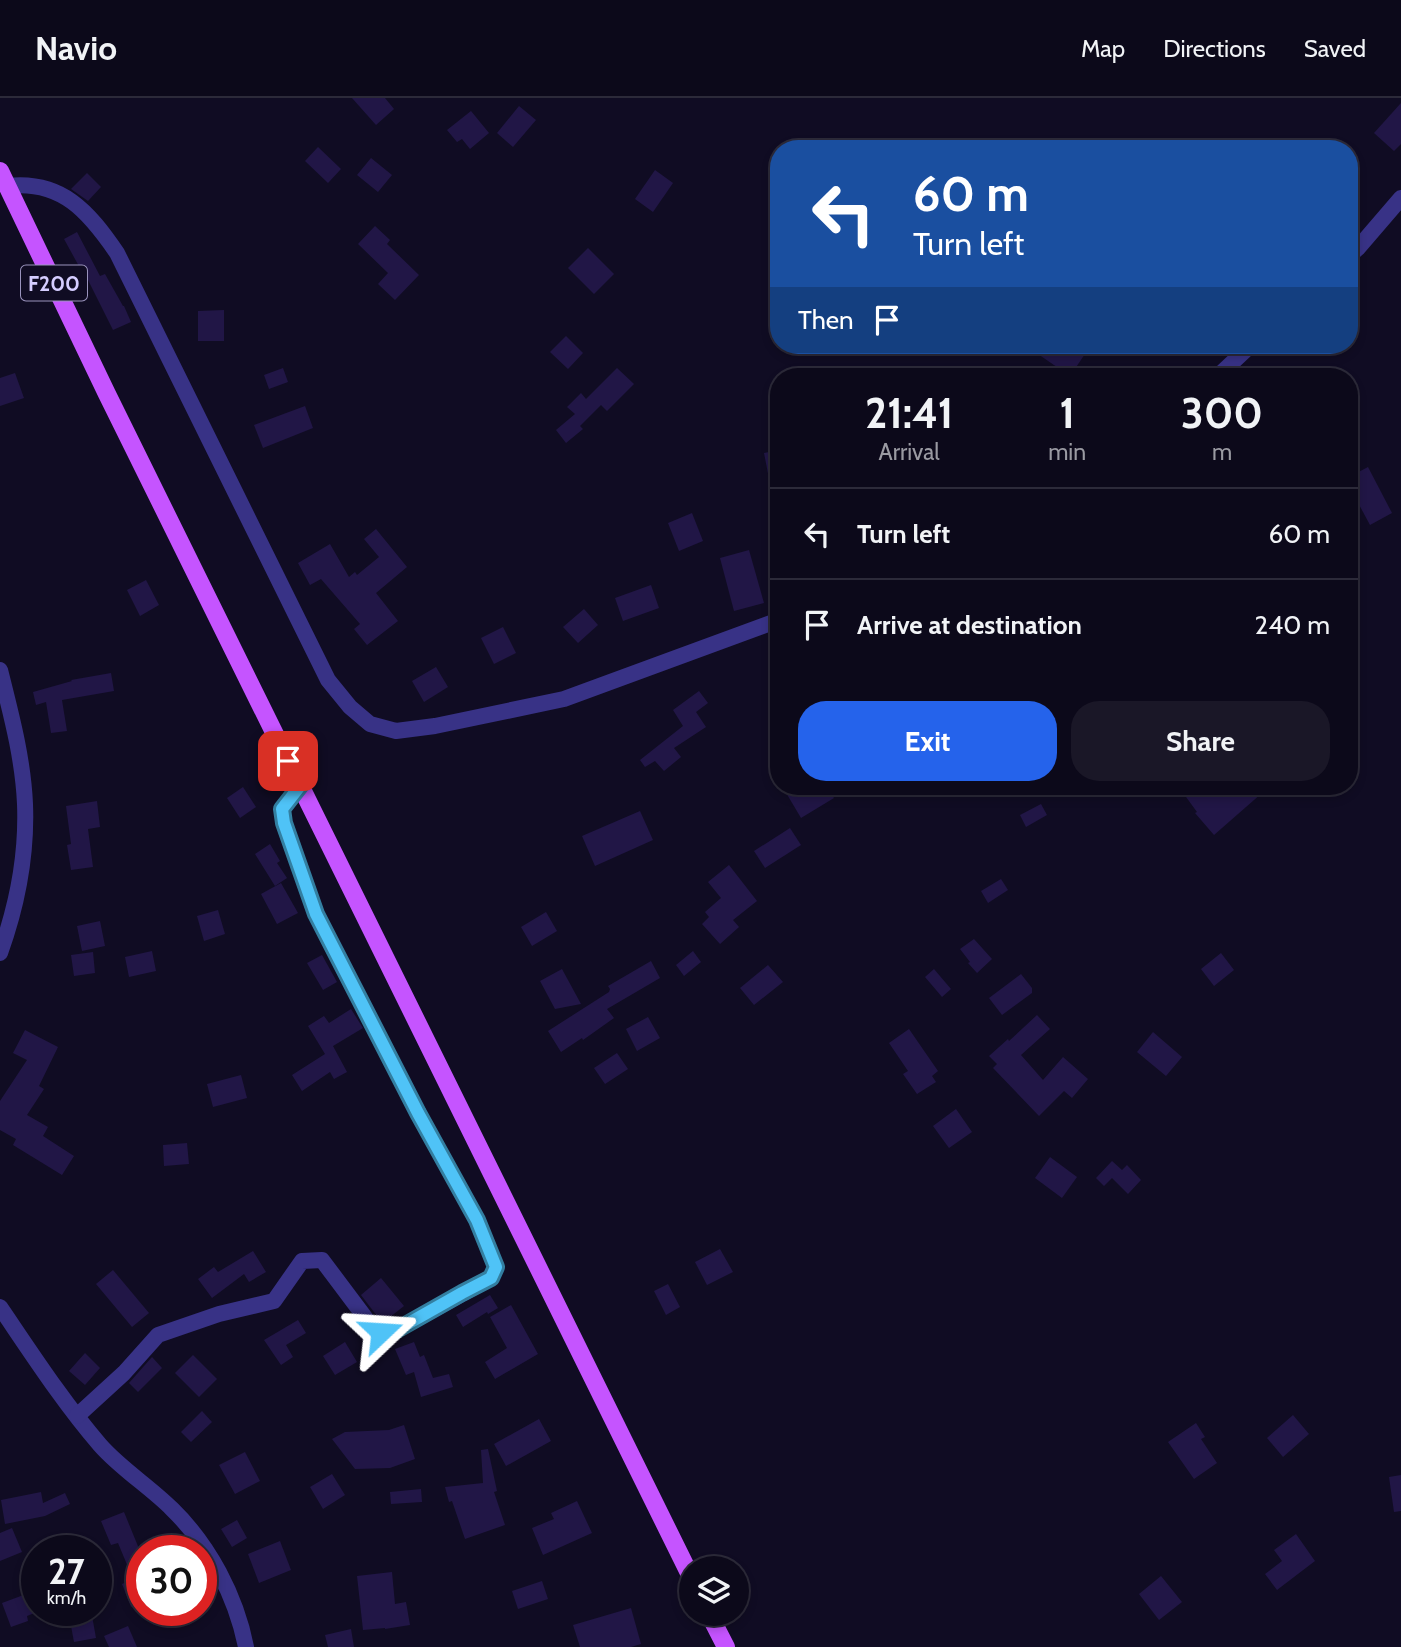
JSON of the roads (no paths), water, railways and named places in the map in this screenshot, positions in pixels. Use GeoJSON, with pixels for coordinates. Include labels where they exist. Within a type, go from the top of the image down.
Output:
{"type":"FeatureCollection","features":[{"type":"Feature","properties":{"kind":"main road","name":"F200"},"geometry":{"type":"LineString","coordinates":[[4,179],[107,394],[681,1556]]}},
{"type":"Feature","properties":{"kind":"main road"},"geometry":{"type":"LineString","coordinates":[[715,1626],[726,1647]]}},
{"type":"Feature","properties":{"kind":"street"},"geometry":{"type":"LineString","coordinates":[[4,179],[67,197],[97,224],[117,253],[328,680],[350,707],[370,724],[396,731],[564,699],[770,623]]}},
{"type":"Feature","properties":{"kind":"street"},"geometry":{"type":"LineString","coordinates":[[1358,248],[1401,198]]}},
{"type":"Feature","properties":{"kind":"street"},"geometry":{"type":"LineString","coordinates":[[1227,368],[1241,354]]}},
{"type":"Feature","properties":{"kind":"street"},"geometry":{"type":"LineString","coordinates":[[0,670],[17,741],[25,803],[19,891],[4,932],[0,953]]}},
{"type":"Feature","properties":{"kind":"street"},"geometry":{"type":"LineString","coordinates":[[77,1416],[124,1373],[158,1335],[219,1314],[274,1301],[302,1261],[322,1260],[370,1324],[381,1332],[393,1332],[491,1278],[496,1267],[477,1220],[418,1113],[316,914],[282,809],[300,786]]}},
{"type":"Feature","properties":{"kind":"street"},"geometry":{"type":"LineString","coordinates":[[0,1307],[77,1416],[114,1459],[172,1508],[196,1534],[226,1587],[237,1613],[246,1647]]}}]}
